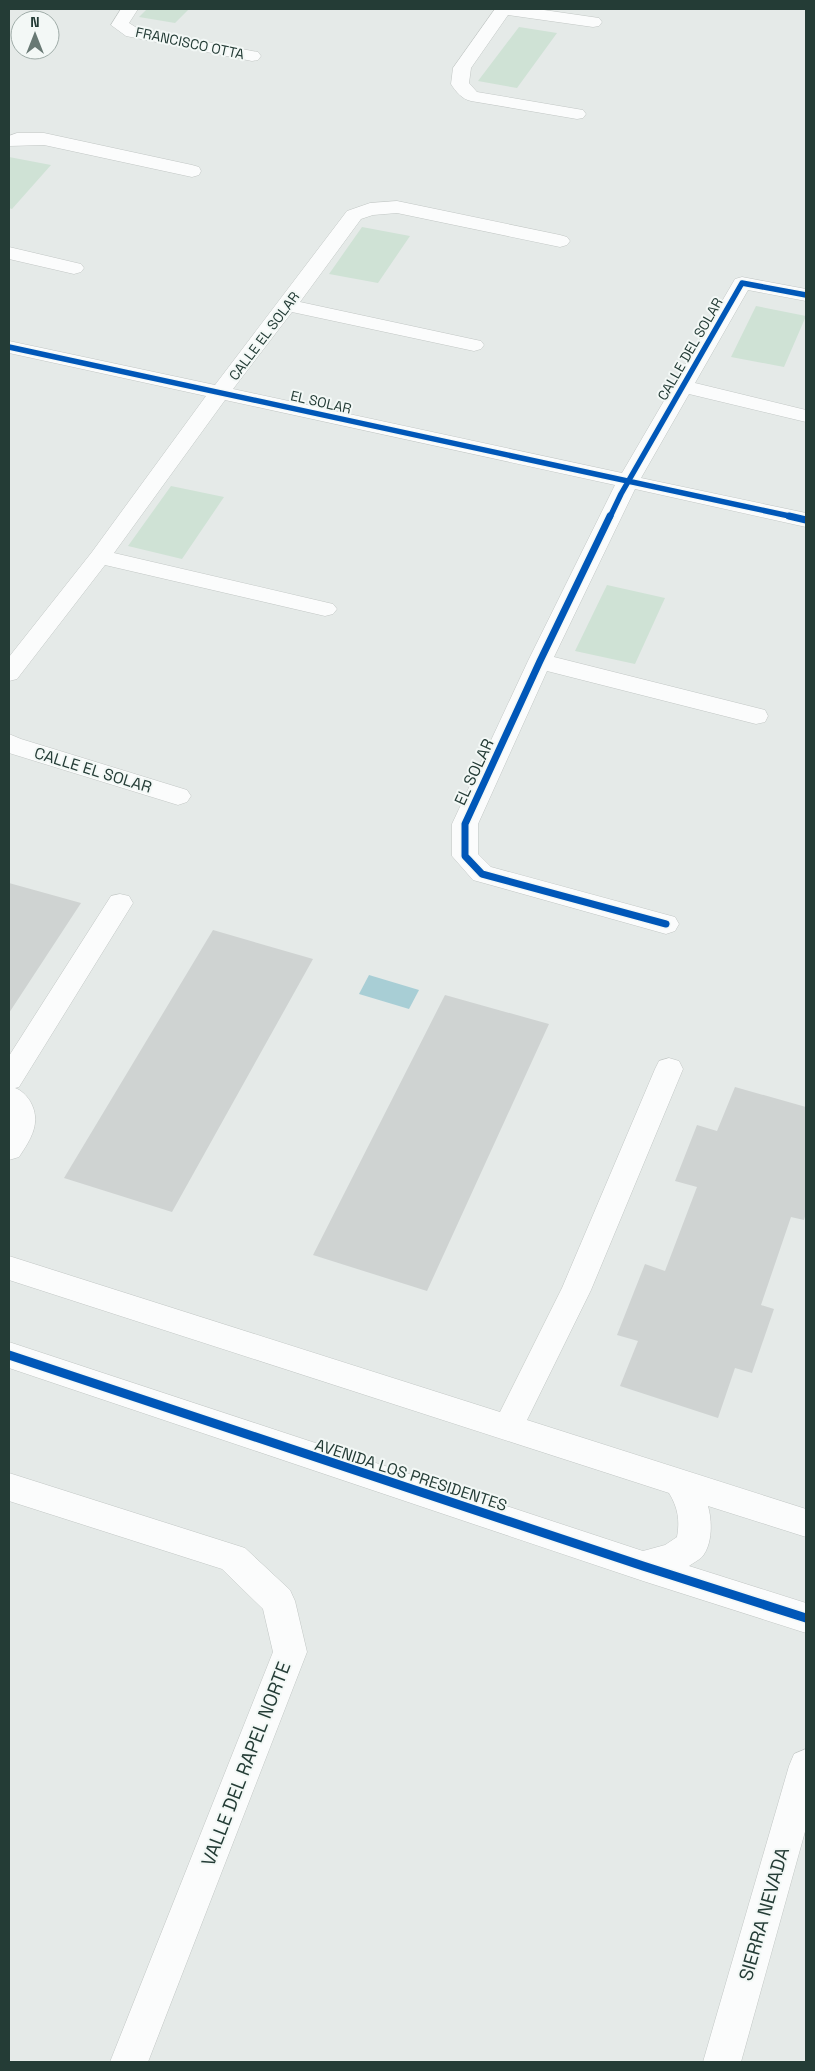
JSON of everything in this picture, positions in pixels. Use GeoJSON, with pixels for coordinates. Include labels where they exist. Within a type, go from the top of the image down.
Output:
{"type":"FeatureCollection","features":[{"type":"Feature","properties":{"kind":"street","name":"FRANCISCO OTTA"},"geometry":{"type":"LineString","coordinates":[[130,9],[123,17],[120,25],[132,32],[252,56]]}},
{"type":"Feature","properties":{"kind":"street"},"geometry":{"type":"LineString","coordinates":[[577,114],[470,96],[460,84],[462,68],[503,9],[593,22]]}},
{"type":"Feature","properties":{"kind":"street"},"geometry":{"type":"LineString","coordinates":[[9,141],[17,138],[44,139],[192,170]]}},
{"type":"Feature","properties":{"kind":"street","name":"CALLE EL SOLAR"},"geometry":{"type":"LineString","coordinates":[[9,673],[100,556],[354,215],[370,208],[397,207],[560,241]]}},
{"type":"Feature","properties":{"kind":"street"},"geometry":{"type":"LineString","coordinates":[[9,253],[74,268]]}},
{"type":"Feature","properties":{"kind":"street","name":"CALLE DEL SOLAR"},"geometry":{"type":"LineString","coordinates":[[628,483],[742,284],[806,295]]}},
{"type":"Feature","properties":{"kind":"street"},"geometry":{"type":"LineString","coordinates":[[288,306],[474,345]]}},
{"type":"Feature","properties":{"kind":"street","name":"EL SOLAR"},"geometry":{"type":"LineString","coordinates":[[9,347],[221,392],[628,483],[806,520]]}},
{"type":"Feature","properties":{"kind":"street"},"geometry":{"type":"LineString","coordinates":[[682,386],[806,416]]}},
{"type":"Feature","properties":{"kind":"street","name":"EL SOLAR"},"geometry":{"type":"LineString","coordinates":[[628,483],[540,661],[465,824],[465,856],[482,874],[666,924]]}},
{"type":"Feature","properties":{"kind":"street"},"geometry":{"type":"LineString","coordinates":[[100,556],[325,609]]}},
{"type":"Feature","properties":{"kind":"street"},"geometry":{"type":"LineString","coordinates":[[540,661],[756,716]]}},
{"type":"Feature","properties":{"kind":"street","name":"CALLE EL SOLAR"},"geometry":{"type":"LineString","coordinates":[[9,742],[12,745],[178,796]]}},
{"type":"Feature","properties":{"kind":"street"},"geometry":{"type":"LineString","coordinates":[[9,1079],[120,903]]}},
{"type":"Feature","properties":{"kind":"street"},"geometry":{"type":"LineString","coordinates":[[508,1428],[576,1290],[670,1069]]}},
{"type":"Feature","properties":{"kind":"street"},"geometry":{"type":"LineString","coordinates":[[9,1097],[20,1109],[23,1118],[21,1130],[9,1149]]}},
{"type":"Feature","properties":{"kind":"street"},"geometry":{"type":"LineString","coordinates":[[9,1268],[806,1523]]}},
{"type":"Feature","properties":{"kind":"street","name":"AVENIDA LOS PRESIDENTES"},"geometry":{"type":"LineString","coordinates":[[9,1355],[643,1566],[806,1618]]}},
{"type":"Feature","properties":{"kind":"street"},"geometry":{"type":"LineString","coordinates":[[643,1566],[673,1558],[690,1546],[695,1532],[696,1516],[690,1499],[680,1483]]}},
{"type":"Feature","properties":{"kind":"street","name":"VALLE DEL RAPEL NORTE"},"geometry":{"type":"LineString","coordinates":[[9,1487],[233,1558],[278,1601],[290,1652],[129,2062]]}},
{"type":"Feature","properties":{"kind":"street","name":"SIERRA NEVADA"},"geometry":{"type":"LineString","coordinates":[[722,2062],[806,1766]]}},
{"type":"Feature","properties":{"kind":"green space"},"geometry":{"type":"Polygon","coordinates":[[[147,9],[189,9],[175,23],[139,17],[147,9]]]}},
{"type":"Feature","properties":{"kind":"green space"},"geometry":{"type":"Polygon","coordinates":[[[519,27],[557,33],[517,88],[478,81],[519,27]]]}},
{"type":"Feature","properties":{"kind":"green space"},"geometry":{"type":"Polygon","coordinates":[[[9,157],[51,165],[12,209],[9,208],[9,157]]]}},
{"type":"Feature","properties":{"kind":"green space"},"geometry":{"type":"Polygon","coordinates":[[[362,227],[410,236],[378,283],[329,274],[362,227]]]}},
{"type":"Feature","properties":{"kind":"green space"},"geometry":{"type":"Polygon","coordinates":[[[756,306],[806,316],[784,367],[731,357],[756,306]]]}},
{"type":"Feature","properties":{"kind":"green space"},"geometry":{"type":"Polygon","coordinates":[[[171,486],[224,497],[182,559],[128,546],[171,486]]]}},
{"type":"Feature","properties":{"kind":"green space"},"geometry":{"type":"Polygon","coordinates":[[[607,585],[665,598],[635,664],[575,651],[607,585]]]}},
{"type":"Feature","properties":{"kind":"water"},"geometry":{"type":"Polygon","coordinates":[[[369,975],[419,990],[409,1009],[359,994],[369,975]]]}},
{"type":"Feature","properties":{"kind":"building"},"geometry":{"type":"Polygon","coordinates":[[[9,883],[81,903],[9,1013],[9,883]]]}},
{"type":"Feature","properties":{"kind":"building"},"geometry":{"type":"Polygon","coordinates":[[[213,930],[313,959],[172,1212],[64,1178],[213,930]]]}},
{"type":"Feature","properties":{"kind":"building"},"geometry":{"type":"Polygon","coordinates":[[[445,995],[549,1024],[427,1291],[313,1255],[445,995]]]}},
{"type":"Feature","properties":{"kind":"building"},"geometry":{"type":"Polygon","coordinates":[[[735,1087],[806,1107],[806,1213],[804,1220],[791,1217],[761,1305],[774,1309],[752,1373],[735,1368],[718,1418],[620,1386],[638,1341],[617,1335],[645,1264],[665,1271],[697,1187],[675,1181],[697,1125],[717,1131],[735,1087]]]}},
{"type":"Feature","properties":{"kind":"cycle path"},"geometry":{"type":"LineString","coordinates":[[666,924],[482,874],[465,856],[465,824],[540,661],[621,494],[742,283],[806,295]]}},
{"type":"Feature","properties":{"kind":"cycle path"},"geometry":{"type":"LineString","coordinates":[[9,347],[806,520]]}},
{"type":"Feature","properties":{"kind":"cycle path"},"geometry":{"type":"LineString","coordinates":[[9,1355],[643,1566],[806,1618]]}}]}
